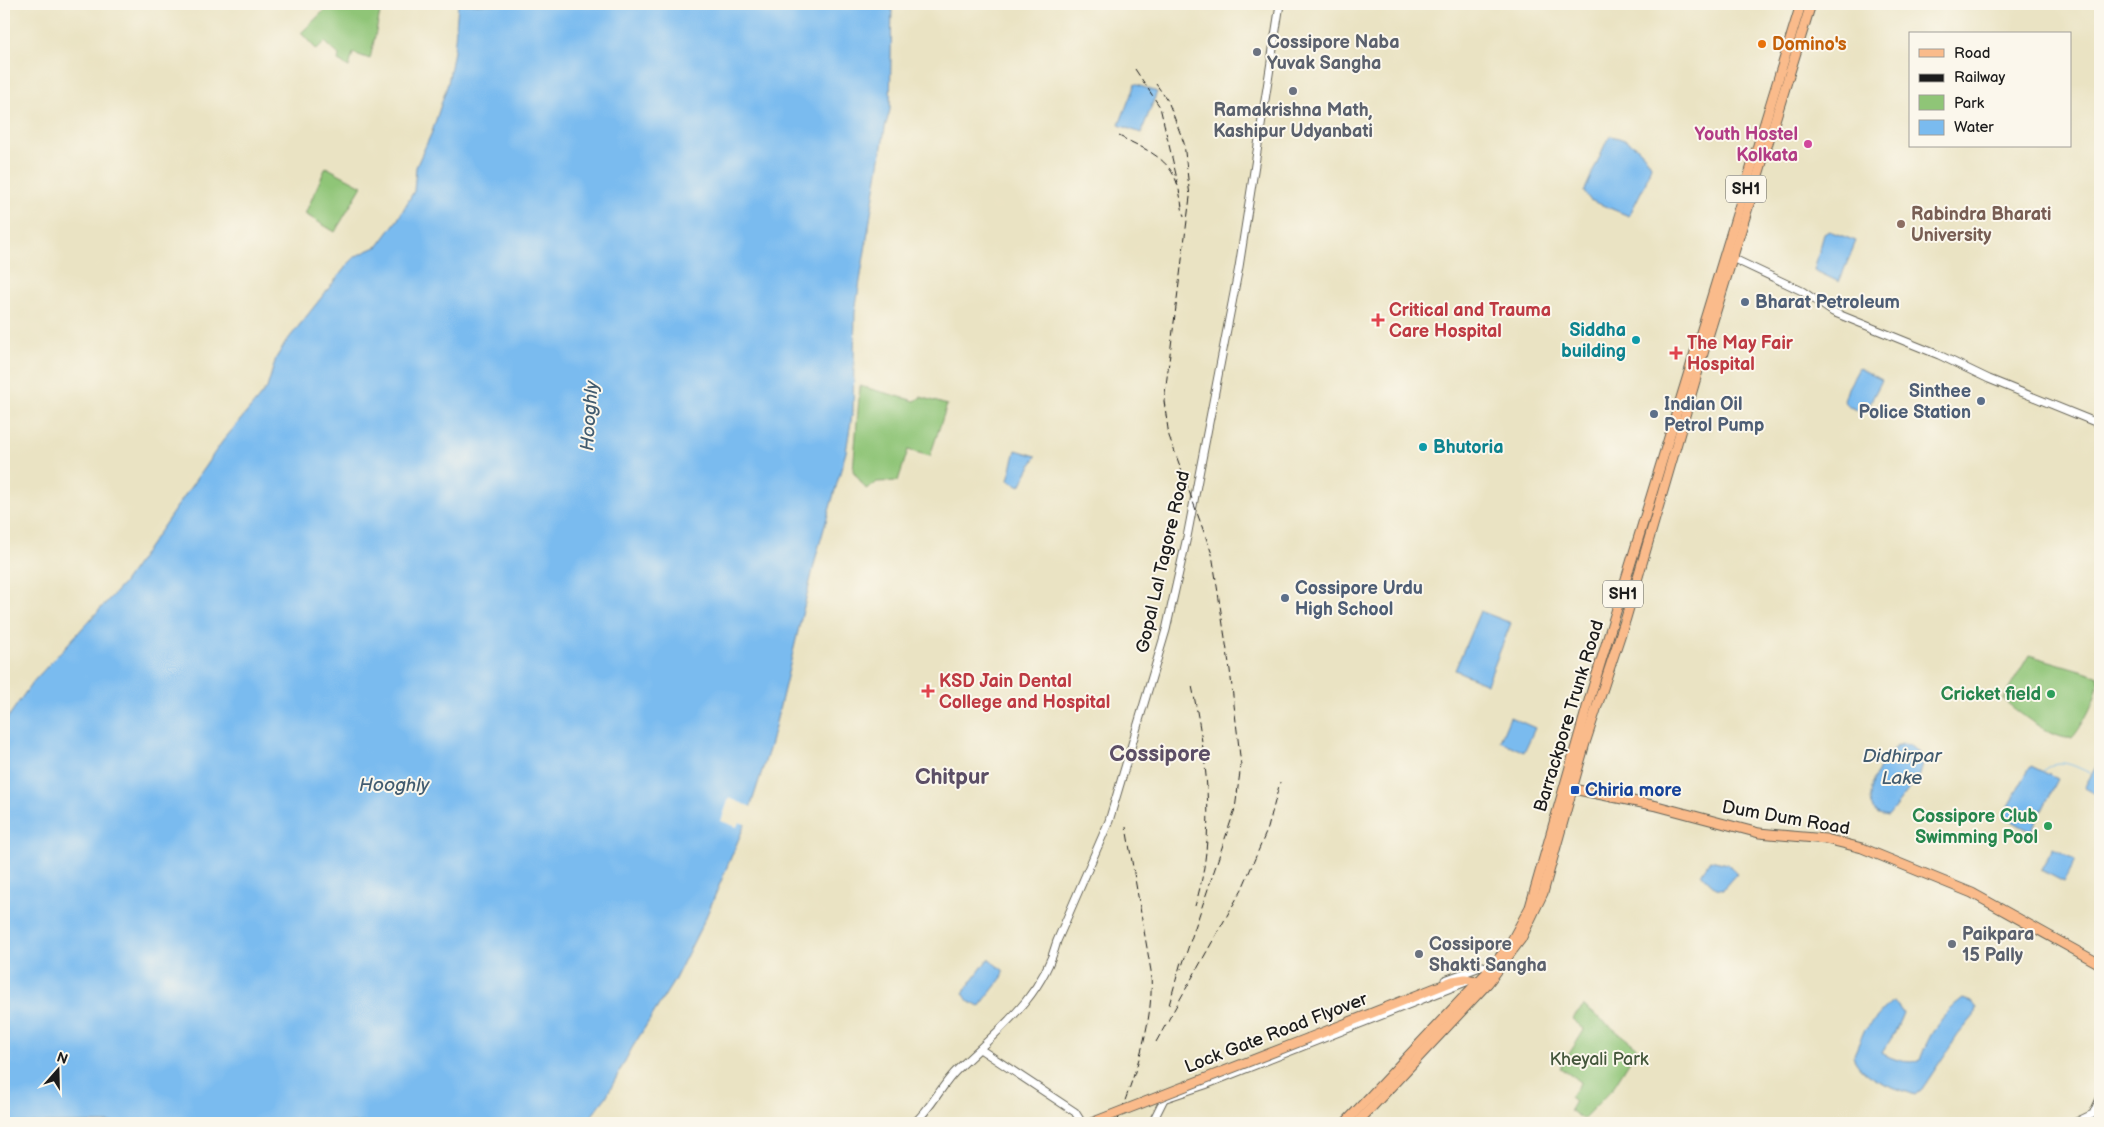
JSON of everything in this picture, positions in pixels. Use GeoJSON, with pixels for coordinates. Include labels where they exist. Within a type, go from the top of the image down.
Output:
{"type":"FeatureCollection","features":[{"type":"Feature","properties":{"kind":"main road","name":"Barrackpore Trunk Road"},"geometry":{"type":"LineString","coordinates":[[1495,969],[1530,907],[1563,787],[1802,4]]}},
{"type":"Feature","properties":{"kind":"main road","name":"Barrackpore Trunk Road"},"geometry":{"type":"LineString","coordinates":[[1345,1123],[1480,981],[1495,969],[1521,939],[1543,893],[1598,700],[1624,623],[1732,258],[1811,4]]}},
{"type":"Feature","properties":{"kind":"main road"},"geometry":{"type":"LineString","coordinates":[[1614,620],[1624,623]]}},
{"type":"Feature","properties":{"kind":"main road","name":"Dum Dum Road"},"geometry":{"type":"LineString","coordinates":[[1563,787],[1658,806],[1759,834],[1826,839],[1862,848],[1972,893],[2100,964]]}},
{"type":"Feature","properties":{"kind":"main road","name":"Lock Gate Road Flyover"},"geometry":{"type":"LineString","coordinates":[[1091,1123],[1460,979],[1480,981]]}},
{"type":"Feature","properties":{"kind":"main road","name":"Barrackpore Trunk Road"},"geometry":{"type":"LineString","coordinates":[[1357,1123],[1480,981]]}},
{"type":"Feature","properties":{"kind":"street","name":"Gopal Lal Tagore Road"},"geometry":{"type":"LineString","coordinates":[[914,1123],[954,1073],[1008,1024],[1037,987],[1052,961],[1057,941],[1109,820],[1166,630],[1187,537],[1239,267],[1280,4]]}},
{"type":"Feature","properties":{"kind":"street"},"geometry":{"type":"LineString","coordinates":[[1732,258],[1802,291],[1833,312],[2100,424]]}},
{"type":"Feature","properties":{"kind":"street"},"geometry":{"type":"LineString","coordinates":[[1152,1123],[1163,1099],[1170,1089],[1467,970],[1483,966],[1495,969]]}},
{"type":"Feature","properties":{"kind":"street"},"geometry":{"type":"LineString","coordinates":[[1163,1099],[1205,1085],[1480,981]]}},
{"type":"Feature","properties":{"kind":"street"},"geometry":{"type":"LineString","coordinates":[[980,1049],[1029,1084],[1075,1112],[1079,1122]]}},
{"type":"Feature","properties":{"kind":"street"},"geometry":{"type":"LineString","coordinates":[[2074,1123],[2093,1114],[2100,1099]]}},
{"type":"Feature","properties":{"kind":"green space"},"geometry":{"type":"Polygon","coordinates":[[[331,4],[382,4],[370,59],[353,53],[349,67],[338,61],[339,55],[325,42],[317,50],[301,33],[331,4]]]}},
{"type":"Feature","properties":{"kind":"green space"},"geometry":{"type":"Polygon","coordinates":[[[326,167],[362,186],[335,232],[305,214],[326,167]]]}},
{"type":"Feature","properties":{"kind":"green space"},"geometry":{"type":"Polygon","coordinates":[[[860,386],[915,401],[921,397],[947,405],[930,456],[908,450],[898,481],[877,482],[866,489],[853,471],[860,386]]]}},
{"type":"Feature","properties":{"kind":"green space","name":"Cricket field"},"geometry":{"type":"Polygon","coordinates":[[[2029,655],[2097,675],[2097,689],[2094,698],[2086,717],[2072,738],[2064,738],[2046,730],[2017,711],[2003,699],[2029,655]]]}},
{"type":"Feature","properties":{"kind":"green space","name":"Kheyali Park"},"geometry":{"type":"Polygon","coordinates":[[[1584,1006],[1638,1048],[1612,1089],[1583,1119],[1570,1110],[1575,1101],[1570,1097],[1581,1082],[1560,1068],[1583,1032],[1584,1029],[1572,1019],[1584,1006]]]}},
{"type":"Feature","properties":{"kind":"water","name":"Hooghly"},"geometry":{"type":"Polygon","coordinates":[[[458,4],[892,4],[890,110],[885,128],[855,312],[853,409],[846,452],[817,553],[771,743],[745,824],[706,917],[674,981],[632,1048],[606,1097],[586,1123],[4,1123],[4,723],[32,683],[123,584],[222,442],[267,388],[276,358],[286,342],[348,264],[356,256],[378,246],[398,219],[414,191],[416,167],[432,132],[448,83],[454,51],[458,4]]]}},
{"type":"Feature","properties":{"kind":"water"},"geometry":{"type":"Polygon","coordinates":[[[1135,84],[1157,92],[1141,133],[1119,125],[1135,84]]]}},
{"type":"Feature","properties":{"kind":"water"},"geometry":{"type":"Polygon","coordinates":[[[1611,136],[1635,146],[1644,154],[1651,165],[1646,182],[1629,216],[1590,200],[1584,192],[1607,140],[1611,136]]]}},
{"type":"Feature","properties":{"kind":"water"},"geometry":{"type":"Polygon","coordinates":[[[1829,231],[1856,241],[1839,282],[1814,270],[1824,234],[1829,231]]]}},
{"type":"Feature","properties":{"kind":"water"},"geometry":{"type":"Polygon","coordinates":[[[1859,368],[1882,380],[1866,411],[1861,412],[1844,401],[1848,388],[1859,368]]]}},
{"type":"Feature","properties":{"kind":"water"},"geometry":{"type":"Polygon","coordinates":[[[1016,450],[1036,456],[1020,486],[1008,480],[1016,450]]]}},
{"type":"Feature","properties":{"kind":"water"},"geometry":{"type":"Polygon","coordinates":[[[1480,611],[1511,623],[1487,684],[1455,670],[1480,611]]]}},
{"type":"Feature","properties":{"kind":"water"},"geometry":{"type":"Polygon","coordinates":[[[1510,717],[1535,728],[1524,752],[1500,741],[1510,717]]]}},
{"type":"Feature","properties":{"kind":"water","name":"Didhirpar Lake"},"geometry":{"type":"Polygon","coordinates":[[[1902,744],[1912,747],[1924,759],[1920,775],[1888,816],[1877,813],[1872,807],[1871,787],[1875,776],[1888,755],[1902,744]]]}},
{"type":"Feature","properties":{"kind":"water"},"geometry":{"type":"Polygon","coordinates":[[[2098,763],[2100,765],[2100,797],[2084,788],[2098,763]]]}},
{"type":"Feature","properties":{"kind":"water"},"geometry":{"type":"Polygon","coordinates":[[[2031,766],[2058,779],[2031,832],[2005,817],[2004,813],[2031,766]]]}},
{"type":"Feature","properties":{"kind":"water"},"geometry":{"type":"Polygon","coordinates":[[[2053,848],[2076,860],[2064,882],[2041,870],[2053,848]]]}},
{"type":"Feature","properties":{"kind":"water"},"geometry":{"type":"Polygon","coordinates":[[[1710,860],[1728,864],[1737,873],[1723,889],[1716,888],[1701,874],[1710,860]]]}},
{"type":"Feature","properties":{"kind":"water"},"geometry":{"type":"Polygon","coordinates":[[[988,959],[1004,971],[1003,976],[979,1007],[968,1001],[963,993],[988,959]]]}},
{"type":"Feature","properties":{"kind":"water"},"geometry":{"type":"Polygon","coordinates":[[[1963,999],[1971,1002],[1976,1008],[1974,1016],[1958,1035],[1922,1089],[1915,1095],[1871,1077],[1864,1072],[1853,1057],[1864,1031],[1894,1001],[1903,1013],[1894,1034],[1882,1053],[1901,1061],[1911,1062],[1920,1060],[1927,1042],[1942,1018],[1963,999]]]}},
{"type":"Feature","properties":{"kind":"pier"},"geometry":{"type":"Polygon","coordinates":[[[729,798],[754,808],[748,825],[739,822],[737,827],[721,821],[729,798]]]}},
{"type":"Feature","properties":{"kind":"waterway"},"geometry":{"type":"LineString","coordinates":[[2043,771],[2049,766],[2066,763],[2090,773]]}},
{"type":"Feature","properties":{"kind":"railway"},"geometry":{"type":"LineString","coordinates":[[1135,69],[1160,107],[1178,183]]}},
{"type":"Feature","properties":{"kind":"railway"},"geometry":{"type":"LineString","coordinates":[[1156,84],[1168,101],[1184,143],[1190,197],[1164,401],[1169,436],[1212,554],[1230,670],[1241,765],[1235,809],[1181,969]]}},
{"type":"Feature","properties":{"kind":"railway"},"geometry":{"type":"LineString","coordinates":[[1119,136],[1145,149],[1161,159],[1167,166],[1177,183],[1184,217]]}},
{"type":"Feature","properties":{"kind":"railway"},"geometry":{"type":"LineString","coordinates":[[1192,686],[1202,741],[1208,825],[1202,879],[1195,906]]}},
{"type":"Feature","properties":{"kind":"railway"},"geometry":{"type":"LineString","coordinates":[[1156,1042],[1242,889],[1268,828],[1280,782]]}},
{"type":"Feature","properties":{"kind":"railway"},"geometry":{"type":"LineString","coordinates":[[1117,1123],[1142,1048],[1151,991],[1151,971],[1126,827]]}},
{"type":"Feature","properties":{"kind":"railway"},"geometry":{"type":"LineString","coordinates":[[1169,1005],[1181,962]]}},
{"type":"Feature","properties":{"kind":"place","name":"Domino's"},"geometry":{"type":"Point","coordinates":[1762,44]}},
{"type":"Feature","properties":{"kind":"place","name":"Cossipore Naba Yuvak Sangha"},"geometry":{"type":"Point","coordinates":[1257,52]}},
{"type":"Feature","properties":{"kind":"place","name":"Ramakrishna Math, Kashipur Udyanbati"},"geometry":{"type":"Point","coordinates":[1293,91]}},
{"type":"Feature","properties":{"kind":"place","name":"Youth Hostel Kolkata"},"geometry":{"type":"Point","coordinates":[1808,144]}},
{"type":"Feature","properties":{"kind":"place","name":"Rabindra Bharati University"},"geometry":{"type":"Point","coordinates":[1901,224]}},
{"type":"Feature","properties":{"kind":"place","name":"Bharat Petroleum"},"geometry":{"type":"Point","coordinates":[1745,302]}},
{"type":"Feature","properties":{"kind":"place","name":"Critical and Trauma Care Hospital"},"geometry":{"type":"Point","coordinates":[1378,320]}},
{"type":"Feature","properties":{"kind":"place","name":"Siddha building"},"geometry":{"type":"Point","coordinates":[1636,340]}},
{"type":"Feature","properties":{"kind":"place","name":"The May Fair Hospital"},"geometry":{"type":"Point","coordinates":[1676,353]}},
{"type":"Feature","properties":{"kind":"place","name":"Sinthee Police Station"},"geometry":{"type":"Point","coordinates":[1981,401]}},
{"type":"Feature","properties":{"kind":"place","name":"Indian Oil Petrol Pump"},"geometry":{"type":"Point","coordinates":[1654,414]}},
{"type":"Feature","properties":{"kind":"place","name":"Bhutoria"},"geometry":{"type":"Point","coordinates":[1423,447]}},
{"type":"Feature","properties":{"kind":"place","name":"Cossipore Urdu High School"},"geometry":{"type":"Point","coordinates":[1285,598]}},
{"type":"Feature","properties":{"kind":"place","name":"KSD Jain Dental College and Hospital"},"geometry":{"type":"Point","coordinates":[928,691]}},
{"type":"Feature","properties":{"kind":"place","name":"Cricket field"},"geometry":{"type":"Point","coordinates":[2051,694]}},
{"type":"Feature","properties":{"kind":"place","name":"Chiria more"},"geometry":{"type":"Point","coordinates":[1575,790]}},
{"type":"Feature","properties":{"kind":"place","name":"Cossipore Club Swimming Pool"},"geometry":{"type":"Point","coordinates":[2048,826]}},
{"type":"Feature","properties":{"kind":"place","name":"Paikpara 15 Pally"},"geometry":{"type":"Point","coordinates":[1952,944]}},
{"type":"Feature","properties":{"kind":"place","name":"Cossipore Shakti Sangha"},"geometry":{"type":"Point","coordinates":[1419,954]}},
{"type":"Feature","properties":{"kind":"district","name":"Cossipore"},"geometry":{"type":"Point","coordinates":[1160,754]}},
{"type":"Feature","properties":{"kind":"district","name":"Chitpur"},"geometry":{"type":"Point","coordinates":[952,777]}}]}
